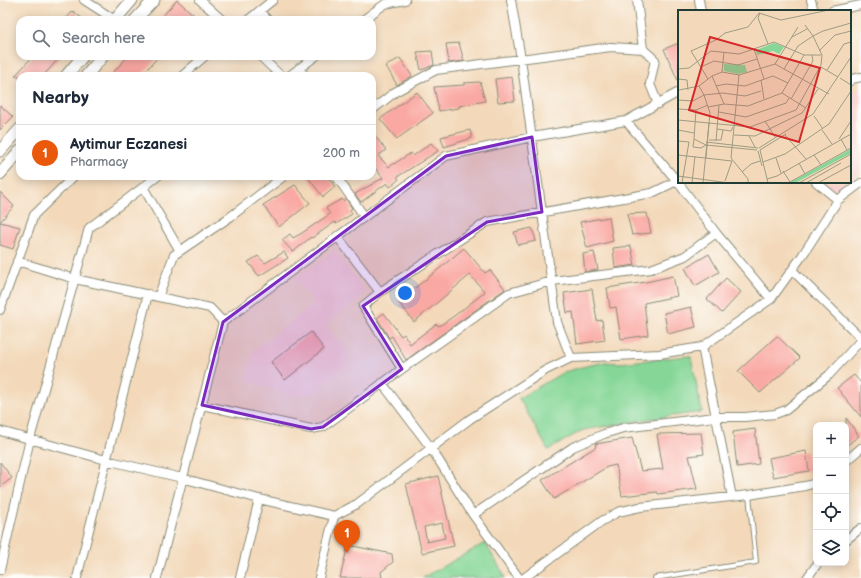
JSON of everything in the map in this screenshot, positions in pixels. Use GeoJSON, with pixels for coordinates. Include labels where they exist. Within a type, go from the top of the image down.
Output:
{"type":"FeatureCollection","features":[{"type":"Feature","properties":{"kind":"main road"},"geometry":{"type":"LineString","coordinates":[[118,16],[132,0]]}},
{"type":"Feature","properties":{"kind":"main road"},"geometry":{"type":"LineString","coordinates":[[139,16],[154,0]]}},
{"type":"Feature","properties":{"kind":"main road"},"geometry":{"type":"LineString","coordinates":[[69,72],[80,60]]}},
{"type":"Feature","properties":{"kind":"main road"},"geometry":{"type":"LineString","coordinates":[[90,72],[100,60]]}},
{"type":"Feature","properties":{"kind":"main road"},"geometry":{"type":"LineString","coordinates":[[0,151],[16,133]]}},
{"type":"Feature","properties":{"kind":"main road"},"geometry":{"type":"LineString","coordinates":[[0,174],[16,156]]}},
{"type":"Feature","properties":{"kind":"street"},"geometry":{"type":"LineString","coordinates":[[84,0],[109,16]]}},
{"type":"Feature","properties":{"kind":"street"},"geometry":{"type":"LineString","coordinates":[[200,0],[218,16]]}},
{"type":"Feature","properties":{"kind":"street"},"geometry":{"type":"LineString","coordinates":[[253,16],[273,0]]}},
{"type":"Feature","properties":{"kind":"street"},"geometry":{"type":"LineString","coordinates":[[368,16],[384,4],[405,0]]}},
{"type":"Feature","properties":{"kind":"street"},"geometry":{"type":"LineString","coordinates":[[511,0],[521,59],[558,322],[571,358]]}},
{"type":"Feature","properties":{"kind":"street"},"geometry":{"type":"LineString","coordinates":[[637,0],[643,48],[655,60],[650,84],[658,104]]}},
{"type":"Feature","properties":{"kind":"street"},"geometry":{"type":"LineString","coordinates":[[699,0],[701,10]]}},
{"type":"Feature","properties":{"kind":"street"},"geometry":{"type":"LineString","coordinates":[[811,0],[814,10]]}},
{"type":"Feature","properties":{"kind":"street"},"geometry":{"type":"LineString","coordinates":[[837,10],[861,5]]}},
{"type":"Feature","properties":{"kind":"street"},"geometry":{"type":"LineString","coordinates":[[259,11],[264,16]]}},
{"type":"Feature","properties":{"kind":"street"},"geometry":{"type":"LineString","coordinates":[[376,107],[395,92],[436,70],[611,48],[643,48]]}},
{"type":"Feature","properties":{"kind":"street"},"geometry":{"type":"LineString","coordinates":[[187,72],[200,60]]}},
{"type":"Feature","properties":{"kind":"street"},"geometry":{"type":"LineString","coordinates":[[264,60],[277,72]]}},
{"type":"Feature","properties":{"kind":"street"},"geometry":{"type":"LineString","coordinates":[[294,72],[310,60]]}},
{"type":"Feature","properties":{"kind":"street"},"geometry":{"type":"LineString","coordinates":[[299,68],[302,72]]}},
{"type":"Feature","properties":{"kind":"street"},"geometry":{"type":"LineString","coordinates":[[851,80],[852,78],[861,77]]}},
{"type":"Feature","properties":{"kind":"street"},"geometry":{"type":"LineString","coordinates":[[157,578],[223,322],[446,156],[532,137],[626,121],[678,93]]}},
{"type":"Feature","properties":{"kind":"street"},"geometry":{"type":"LineString","coordinates":[[402,368],[363,306],[380,292],[487,222],[652,193],[678,180],[626,121]]}},
{"type":"Feature","properties":{"kind":"street"},"geometry":{"type":"LineString","coordinates":[[0,310],[34,215],[70,180]]}},
{"type":"Feature","properties":{"kind":"street"},"geometry":{"type":"LineString","coordinates":[[0,570],[30,439],[89,228],[153,180]]}},
{"type":"Feature","properties":{"kind":"street"},"geometry":{"type":"LineString","coordinates":[[158,297],[174,255],[230,217],[279,180]]}},
{"type":"Feature","properties":{"kind":"street"},"geometry":{"type":"LineString","coordinates":[[339,180],[364,216]]}},
{"type":"Feature","properties":{"kind":"street"},"geometry":{"type":"LineString","coordinates":[[680,183],[716,233],[771,299]]}},
{"type":"Feature","properties":{"kind":"street"},"geometry":{"type":"LineString","coordinates":[[817,183],[838,200]]}},
{"type":"Feature","properties":{"kind":"street"},"geometry":{"type":"LineString","coordinates":[[0,431],[259,499],[334,516],[357,504],[470,419],[546,370],[571,358],[659,354],[702,347],[771,299],[838,200],[861,183]]}},
{"type":"Feature","properties":{"kind":"street"},"geometry":{"type":"LineString","coordinates":[[143,187],[180,250]]}},
{"type":"Feature","properties":{"kind":"street"},"geometry":{"type":"LineString","coordinates":[[202,404],[311,429],[323,427],[402,368],[510,293],[552,281],[651,269],[685,256],[716,233]]}},
{"type":"Feature","properties":{"kind":"street"},"geometry":{"type":"LineString","coordinates":[[337,236],[380,292]]}},
{"type":"Feature","properties":{"kind":"street"},"geometry":{"type":"LineString","coordinates":[[17,260],[75,279],[210,308],[223,322]]}},
{"type":"Feature","properties":{"kind":"street"},"geometry":{"type":"LineString","coordinates":[[473,515],[573,447],[604,434],[623,428],[715,417],[745,417],[775,414],[786,410],[829,375],[861,339],[792,270]]}},
{"type":"Feature","properties":{"kind":"street"},"geometry":{"type":"LineString","coordinates":[[77,578],[148,294]]}},
{"type":"Feature","properties":{"kind":"street"},"geometry":{"type":"LineString","coordinates":[[702,347],[732,497]]}},
{"type":"Feature","properties":{"kind":"street"},"geometry":{"type":"LineString","coordinates":[[382,383],[431,448],[473,515],[519,578]]}},
{"type":"Feature","properties":{"kind":"street"},"geometry":{"type":"LineString","coordinates":[[849,458],[861,448]]}},
{"type":"Feature","properties":{"kind":"street"},"geometry":{"type":"LineString","coordinates":[[524,578],[602,521],[618,512],[640,507],[749,495],[813,484]]}},
{"type":"Feature","properties":{"kind":"street"},"geometry":{"type":"LineString","coordinates":[[240,578],[259,499]]}},
{"type":"Feature","properties":{"kind":"street"},"geometry":{"type":"LineString","coordinates":[[319,578],[334,516]]}},
{"type":"Feature","properties":{"kind":"street"},"geometry":{"type":"LineString","coordinates":[[849,538],[861,528]]}},
{"type":"Feature","properties":{"kind":"street"},"geometry":{"type":"LineString","coordinates":[[807,578],[814,566]]}},
{"type":"Feature","properties":{"kind":"lane"},"geometry":{"type":"LineString","coordinates":[[655,578],[756,562],[749,495]]}},
{"type":"Feature","properties":{"kind":"highlighted area"},"geometry":{"type":"Polygon","coordinates":[[[532,137],[542,212],[487,222],[363,306],[402,369],[323,427],[311,429],[202,405],[223,322],[446,156],[532,137]]]}},
{"type":"Feature","properties":{"kind":"shaded area"},"geometry":{"type":"Polygon","coordinates":[[[861,88],[861,170],[851,179],[851,92],[861,88]]]}},
{"type":"Feature","properties":{"kind":"shaded area"},"geometry":{"type":"Polygon","coordinates":[[[823,183],[846,183],[836,191],[828,188],[823,183]]]}},
{"type":"Feature","properties":{"kind":"shaded area"},"geometry":{"type":"Polygon","coordinates":[[[335,251],[366,292],[326,325],[348,354],[348,361],[313,394],[292,396],[248,381],[253,351],[315,303],[294,279],[335,251]]]}},
{"type":"Feature","properties":{"kind":"green space"},"geometry":{"type":"Polygon","coordinates":[[[688,356],[691,357],[702,412],[583,430],[548,450],[519,398],[564,372],[582,367],[605,362],[619,363],[688,356]]]}},
{"type":"Feature","properties":{"kind":"green space"},"geometry":{"type":"Polygon","coordinates":[[[485,543],[505,578],[422,578],[485,543]]]}},
{"type":"Feature","properties":{"kind":"building"},"geometry":{"type":"Polygon","coordinates":[[[177,0],[194,15],[193,16],[163,16],[177,0]]]}},
{"type":"Feature","properties":{"kind":"building"},"geometry":{"type":"Polygon","coordinates":[[[73,11],[79,16],[69,16],[73,11]]]}},
{"type":"Feature","properties":{"kind":"building"},"geometry":{"type":"Polygon","coordinates":[[[459,43],[464,61],[449,63],[446,44],[459,43]]]}},
{"type":"Feature","properties":{"kind":"building"},"geometry":{"type":"Polygon","coordinates":[[[678,43],[678,81],[664,49],[678,43]]]}},
{"type":"Feature","properties":{"kind":"building"},"geometry":{"type":"Polygon","coordinates":[[[432,51],[434,65],[421,70],[417,52],[432,51]]]}},
{"type":"Feature","properties":{"kind":"building"},"geometry":{"type":"Polygon","coordinates":[[[400,58],[412,76],[397,85],[386,66],[400,58]]]}},
{"type":"Feature","properties":{"kind":"building"},"geometry":{"type":"Polygon","coordinates":[[[29,60],[57,60],[47,72],[19,72],[29,60]]]}},
{"type":"Feature","properties":{"kind":"building"},"geometry":{"type":"Polygon","coordinates":[[[124,60],[155,60],[145,72],[114,72],[124,60]]]}},
{"type":"Feature","properties":{"kind":"building"},"geometry":{"type":"Polygon","coordinates":[[[512,77],[515,101],[498,102],[495,79],[512,77]]]}},
{"type":"Feature","properties":{"kind":"building"},"geometry":{"type":"Polygon","coordinates":[[[480,82],[485,101],[459,106],[459,108],[439,111],[434,87],[464,85],[464,83],[480,82]]]}},
{"type":"Feature","properties":{"kind":"building"},"geometry":{"type":"Polygon","coordinates":[[[417,92],[433,113],[397,139],[380,119],[417,92]]]}},
{"type":"Feature","properties":{"kind":"building"},"geometry":{"type":"Polygon","coordinates":[[[0,105],[13,117],[0,130],[0,105]]]}},
{"type":"Feature","properties":{"kind":"building"},"geometry":{"type":"Polygon","coordinates":[[[470,130],[472,138],[444,147],[441,137],[470,130]]]}},
{"type":"Feature","properties":{"kind":"building"},"geometry":{"type":"Polygon","coordinates":[[[376,137],[386,150],[378,156],[389,167],[411,153],[413,156],[431,143],[438,151],[397,177],[399,179],[390,187],[387,183],[361,202],[355,194],[383,178],[376,169],[376,137]]]}},
{"type":"Feature","properties":{"kind":"building"},"geometry":{"type":"Polygon","coordinates":[[[310,180],[330,180],[335,187],[323,197],[310,180]]]}},
{"type":"Feature","properties":{"kind":"building"},"geometry":{"type":"Polygon","coordinates":[[[295,185],[310,203],[279,227],[263,205],[295,185]]]}},
{"type":"Feature","properties":{"kind":"building"},"geometry":{"type":"Polygon","coordinates":[[[0,192],[14,206],[0,222],[0,192]]]}},
{"type":"Feature","properties":{"kind":"building"},"geometry":{"type":"Polygon","coordinates":[[[342,199],[343,201],[346,199],[352,208],[350,210],[352,214],[336,224],[335,222],[312,238],[311,237],[293,252],[282,240],[290,234],[293,238],[330,214],[326,208],[342,199]]]}},
{"type":"Feature","properties":{"kind":"building"},"geometry":{"type":"Polygon","coordinates":[[[647,213],[651,233],[632,235],[627,214],[647,213]]]}},
{"type":"Feature","properties":{"kind":"building"},"geometry":{"type":"Polygon","coordinates":[[[609,217],[613,241],[587,248],[580,222],[609,217]]]}},
{"type":"Feature","properties":{"kind":"building"},"geometry":{"type":"Polygon","coordinates":[[[0,222],[20,227],[13,249],[0,245],[0,222]]]}},
{"type":"Feature","properties":{"kind":"building"},"geometry":{"type":"Polygon","coordinates":[[[532,228],[536,241],[518,245],[514,232],[532,228]]]}},
{"type":"Feature","properties":{"kind":"building"},"geometry":{"type":"Polygon","coordinates":[[[631,246],[635,265],[615,268],[613,248],[631,246]]]}},
{"type":"Feature","properties":{"kind":"building"},"geometry":{"type":"Polygon","coordinates":[[[464,248],[485,273],[490,270],[505,289],[406,360],[392,336],[389,338],[377,318],[384,313],[401,336],[404,334],[410,344],[436,324],[439,326],[454,316],[485,292],[470,275],[414,322],[398,301],[464,248]]]}},
{"type":"Feature","properties":{"kind":"building"},"geometry":{"type":"Polygon","coordinates":[[[284,252],[288,258],[259,276],[248,262],[258,256],[265,263],[284,252]]]}},
{"type":"Feature","properties":{"kind":"building"},"geometry":{"type":"Polygon","coordinates":[[[594,252],[598,270],[585,272],[583,254],[594,252]]]}},
{"type":"Feature","properties":{"kind":"building"},"geometry":{"type":"Polygon","coordinates":[[[709,254],[719,272],[695,286],[685,268],[709,254]]]}},
{"type":"Feature","properties":{"kind":"building"},"geometry":{"type":"Polygon","coordinates":[[[673,276],[677,296],[644,303],[648,335],[621,339],[616,307],[610,308],[607,288],[673,276]]]}},
{"type":"Feature","properties":{"kind":"building"},"geometry":{"type":"Polygon","coordinates":[[[726,278],[741,292],[722,313],[707,299],[726,278]]]}},
{"type":"Feature","properties":{"kind":"building"},"geometry":{"type":"Polygon","coordinates":[[[592,289],[597,321],[602,320],[605,340],[577,344],[573,312],[567,313],[564,293],[592,289]]]}},
{"type":"Feature","properties":{"kind":"building"},"geometry":{"type":"Polygon","coordinates":[[[691,307],[696,327],[668,334],[664,313],[691,307]]]}},
{"type":"Feature","properties":{"kind":"building"},"geometry":{"type":"Polygon","coordinates":[[[311,332],[324,349],[285,380],[271,362],[311,332]]]}},
{"type":"Feature","properties":{"kind":"building"},"geometry":{"type":"Polygon","coordinates":[[[777,336],[800,358],[760,393],[738,371],[777,336]]]}},
{"type":"Feature","properties":{"kind":"building"},"geometry":{"type":"Polygon","coordinates":[[[854,375],[861,383],[861,417],[837,388],[854,375]]]}},
{"type":"Feature","properties":{"kind":"building"},"geometry":{"type":"Polygon","coordinates":[[[849,422],[859,436],[849,444],[849,422]]]}},
{"type":"Feature","properties":{"kind":"building"},"geometry":{"type":"Polygon","coordinates":[[[755,429],[759,464],[737,467],[733,432],[755,429]]]}},
{"type":"Feature","properties":{"kind":"building"},"geometry":{"type":"Polygon","coordinates":[[[701,433],[704,454],[689,456],[697,489],[658,494],[657,492],[622,496],[616,465],[607,467],[554,499],[542,480],[596,447],[595,444],[632,438],[641,471],[663,469],[657,434],[701,433]]]}},
{"type":"Feature","properties":{"kind":"building"},"geometry":{"type":"Polygon","coordinates":[[[806,451],[809,471],[773,477],[769,458],[806,451]]]}},
{"type":"Feature","properties":{"kind":"building"},"geometry":{"type":"Polygon","coordinates":[[[0,462],[12,478],[0,487],[0,462]]]}},
{"type":"Feature","properties":{"kind":"building"},"geometry":{"type":"Polygon","coordinates":[[[438,476],[454,546],[422,553],[406,484],[438,476]],[[442,523],[424,527],[427,542],[445,538],[442,523]]]}},
{"type":"Feature","properties":{"kind":"building"},"geometry":{"type":"Polygon","coordinates":[[[348,545],[392,554],[393,562],[381,572],[382,578],[340,578],[348,545]]]}},
{"type":"Feature","properties":{"kind":"place","name":"Aytimur Eczanesi"},"geometry":{"type":"Point","coordinates":[347,553]}}]}
